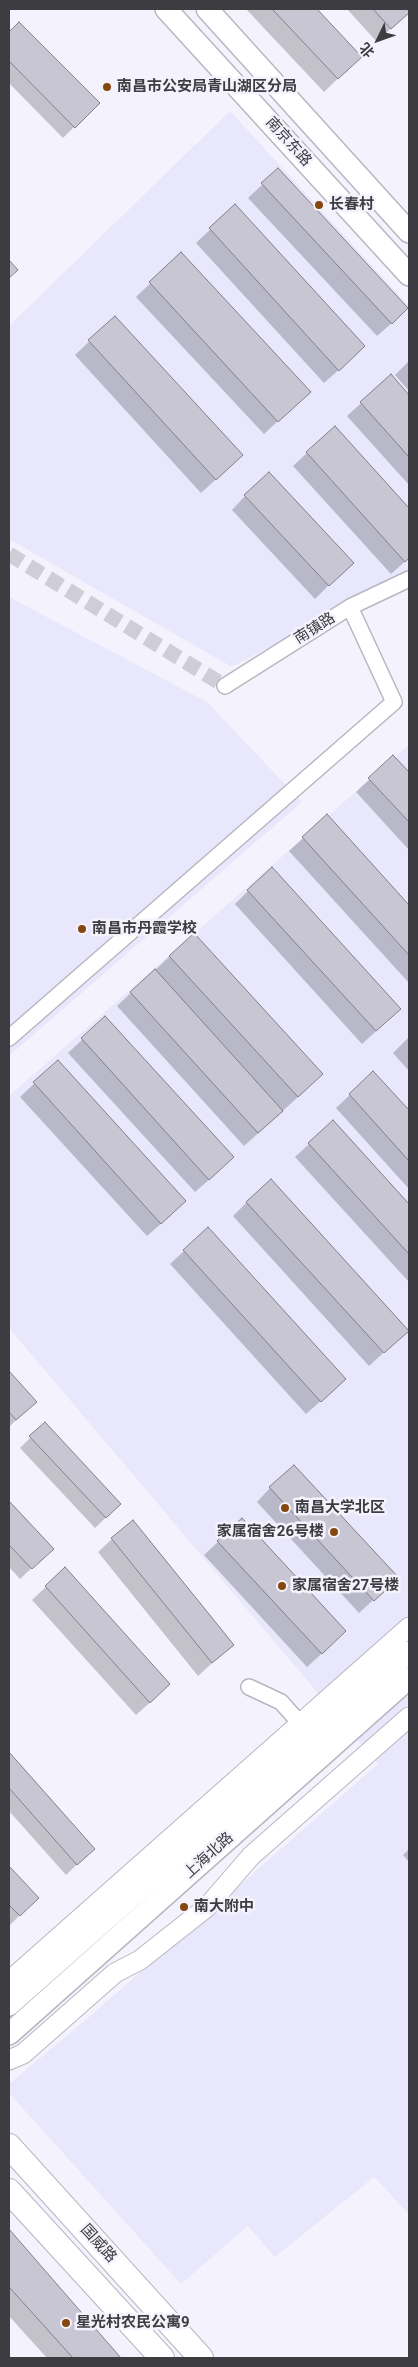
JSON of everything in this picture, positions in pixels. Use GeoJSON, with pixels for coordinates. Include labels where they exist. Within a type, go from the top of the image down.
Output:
{"type":"FeatureCollection","features":[{"type":"Feature","properties":{"kind":"main road","name":"南京东路"},"geometry":{"type":"LineString","coordinates":[[166,9],[409,275]]}},
{"type":"Feature","properties":{"kind":"main road","name":"南京东路"},"geometry":{"type":"LineString","coordinates":[[207,9],[409,232]]}},
{"type":"Feature","properties":{"kind":"main road","name":"上海北路"},"geometry":{"type":"LineString","coordinates":[[9,2005],[306,1731],[409,1652]]}},
{"type":"Feature","properties":{"kind":"main road","name":"上海北路"},"geometry":{"type":"LineString","coordinates":[[9,2034],[409,1678]]}},
{"type":"Feature","properties":{"kind":"main road","name":"国威路"},"geometry":{"type":"LineString","coordinates":[[9,2146],[195,2351],[210,2358]]}},
{"type":"Feature","properties":{"kind":"main road","name":"国威路"},"geometry":{"type":"LineString","coordinates":[[9,2191],[162,2358]]}},
{"type":"Feature","properties":{"kind":"street","name":"南镇路"},"geometry":{"type":"LineString","coordinates":[[225,686],[350,607],[409,579]]}},
{"type":"Feature","properties":{"kind":"street"},"geometry":{"type":"LineString","coordinates":[[9,1038],[394,702],[350,607]]}},
{"type":"Feature","properties":{"kind":"street"},"geometry":{"type":"LineString","coordinates":[[9,1980],[306,1731],[409,1628]]}},
{"type":"Feature","properties":{"kind":"street"},"geometry":{"type":"LineString","coordinates":[[248,1687],[281,1702],[306,1731]]}},
{"type":"Feature","properties":{"kind":"street"},"geometry":{"type":"LineString","coordinates":[[9,2060],[23,2054],[115,1974],[140,1960],[207,1907],[251,1856],[409,1717]]}},
{"type":"Feature","properties":{"kind":"shaded area"},"geometry":{"type":"Polygon","coordinates":[[[230,111],[409,306],[409,572],[232,667],[9,539],[9,326],[230,111]]]}},
{"type":"Feature","properties":{"kind":"shaded area","name":"南昌市丹霞学校"},"geometry":{"type":"Polygon","coordinates":[[[9,597],[207,702],[302,802],[9,1056],[9,597]]]}},
{"type":"Feature","properties":{"kind":"shaded area","name":"南昌大学北区"},"geometry":{"type":"Polygon","coordinates":[[[409,745],[409,2214],[374,2177],[275,2257],[248,2226],[181,2284],[9,2093],[9,2084],[89,2017],[378,1764],[9,1328],[9,1096],[409,745]]]}},
{"type":"Feature","properties":{"kind":"building"},"geometry":{"type":"Polygon","coordinates":[[[272,9],[317,9],[362,57],[338,79],[272,9]]]}},
{"type":"Feature","properties":{"kind":"building"},"geometry":{"type":"Polygon","coordinates":[[[373,9],[409,9],[409,13],[391,29],[373,9]]]}},
{"type":"Feature","properties":{"kind":"building"},"geometry":{"type":"Polygon","coordinates":[[[19,22],[100,103],[75,128],[9,61],[9,32],[19,22]]]}},
{"type":"Feature","properties":{"kind":"building"},"geometry":{"type":"Polygon","coordinates":[[[278,168],[408,308],[392,324],[261,183],[278,168]]]}},
{"type":"Feature","properties":{"kind":"building"},"geometry":{"type":"Polygon","coordinates":[[[235,204],[365,346],[339,371],[209,228],[235,204]]]}},
{"type":"Feature","properties":{"kind":"building"},"geometry":{"type":"Polygon","coordinates":[[[181,252],[311,392],[278,422],[149,282],[181,252]]]}},
{"type":"Feature","properties":{"kind":"building"},"geometry":{"type":"Polygon","coordinates":[[[9,260],[18,270],[9,278],[9,260]]]}},
{"type":"Feature","properties":{"kind":"building"},"geometry":{"type":"Polygon","coordinates":[[[115,316],[243,455],[216,480],[88,340],[115,316]]]}},
{"type":"Feature","properties":{"kind":"building"},"geometry":{"type":"Polygon","coordinates":[[[391,374],[409,395],[409,457],[360,402],[391,374]]]}},
{"type":"Feature","properties":{"kind":"building"},"geometry":{"type":"Polygon","coordinates":[[[335,426],[409,508],[409,558],[405,562],[306,452],[335,426]]]}},
{"type":"Feature","properties":{"kind":"building"},"geometry":{"type":"Polygon","coordinates":[[[269,472],[354,563],[329,586],[244,495],[269,472]]]}},
{"type":"Feature","properties":{"kind":"building"},"geometry":{"type":"Polygon","coordinates":[[[393,755],[409,772],[409,822],[368,778],[393,755]]]}},
{"type":"Feature","properties":{"kind":"building"},"geometry":{"type":"Polygon","coordinates":[[[327,814],[409,905],[409,955],[302,837],[327,814]]]}},
{"type":"Feature","properties":{"kind":"building"},"geometry":{"type":"Polygon","coordinates":[[[272,867],[401,1009],[376,1031],[247,890],[272,867]]]}},
{"type":"Feature","properties":{"kind":"building"},"geometry":{"type":"Polygon","coordinates":[[[194,933],[323,1074],[298,1097],[169,956],[194,933]]]}},
{"type":"Feature","properties":{"kind":"building"},"geometry":{"type":"Polygon","coordinates":[[[155,969],[283,1111],[258,1133],[130,992],[155,969]]]}},
{"type":"Feature","properties":{"kind":"building"},"geometry":{"type":"Polygon","coordinates":[[[105,1016],[234,1157],[209,1180],[81,1038],[105,1016]]]}},
{"type":"Feature","properties":{"kind":"building"},"geometry":{"type":"Polygon","coordinates":[[[58,1060],[186,1201],[161,1224],[33,1082],[58,1060]]]}},
{"type":"Feature","properties":{"kind":"building"},"geometry":{"type":"Polygon","coordinates":[[[373,1071],[409,1110],[409,1161],[349,1094],[373,1071]]]}},
{"type":"Feature","properties":{"kind":"building"},"geometry":{"type":"Polygon","coordinates":[[[333,1120],[409,1204],[409,1254],[308,1143],[333,1120]]]}},
{"type":"Feature","properties":{"kind":"building"},"geometry":{"type":"Polygon","coordinates":[[[271,1179],[409,1331],[384,1353],[246,1202],[271,1179]]]}},
{"type":"Feature","properties":{"kind":"building"},"geometry":{"type":"Polygon","coordinates":[[[208,1227],[346,1379],[321,1402],[183,1250],[208,1227]]]}},
{"type":"Feature","properties":{"kind":"building"},"geometry":{"type":"Polygon","coordinates":[[[9,1371],[37,1402],[16,1420],[9,1412],[9,1371]]]}},
{"type":"Feature","properties":{"kind":"building"},"geometry":{"type":"Polygon","coordinates":[[[45,1422],[121,1504],[106,1518],[29,1436],[45,1422]]]}},
{"type":"Feature","properties":{"kind":"building","name":"家属宿舍26号楼"},"geometry":{"type":"Polygon","coordinates":[[[294,1465],[399,1578],[374,1601],[269,1487],[294,1465]]]}},
{"type":"Feature","properties":{"kind":"building"},"geometry":{"type":"Polygon","coordinates":[[[9,1501],[54,1549],[32,1569],[9,1545],[9,1501]]]}},
{"type":"Feature","properties":{"kind":"building","name":"家属宿舍27号楼"},"geometry":{"type":"Polygon","coordinates":[[[242,1518],[346,1631],[322,1654],[217,1541],[242,1518]]]}},
{"type":"Feature","properties":{"kind":"building"},"geometry":{"type":"Polygon","coordinates":[[[133,1520],[234,1645],[212,1663],[111,1538],[133,1520]]]}},
{"type":"Feature","properties":{"kind":"building"},"geometry":{"type":"Polygon","coordinates":[[[65,1567],[170,1684],[150,1703],[45,1586],[65,1567]]]}},
{"type":"Feature","properties":{"kind":"building"},"geometry":{"type":"Polygon","coordinates":[[[9,1752],[95,1849],[77,1865],[9,1788],[9,1752]]]}},
{"type":"Feature","properties":{"kind":"building"},"geometry":{"type":"Polygon","coordinates":[[[9,1866],[39,1898],[20,1916],[9,1905],[9,1866]]]}},
{"type":"Feature","properties":{"kind":"building","name":"星光村农民公寓9"},"geometry":{"type":"Polygon","coordinates":[[[9,2229],[121,2358],[73,2358],[9,2287],[9,2229]]]}},
{"type":"Feature","properties":{"kind":"tunnel"},"geometry":{"type":"LineString","coordinates":[[9,554],[225,686]]}},
{"type":"Feature","properties":{"kind":"place","name":"南昌市公安局青山湖区分局"},"geometry":{"type":"Point","coordinates":[107,87]}},
{"type":"Feature","properties":{"kind":"place","name":"长春村"},"geometry":{"type":"Point","coordinates":[319,205]}},
{"type":"Feature","properties":{"kind":"place","name":"南昌市丹霞学校"},"geometry":{"type":"Point","coordinates":[82,929]}},
{"type":"Feature","properties":{"kind":"place","name":"南昌大学北区"},"geometry":{"type":"Point","coordinates":[285,1508]}},
{"type":"Feature","properties":{"kind":"place","name":"家属宿舍26号楼"},"geometry":{"type":"Point","coordinates":[334,1532]}},
{"type":"Feature","properties":{"kind":"place","name":"家属宿舍27号楼"},"geometry":{"type":"Point","coordinates":[282,1586]}},
{"type":"Feature","properties":{"kind":"place","name":"南大附中"},"geometry":{"type":"Point","coordinates":[184,1907]}},
{"type":"Feature","properties":{"kind":"place","name":"星光村农民公寓9"},"geometry":{"type":"Point","coordinates":[66,2323]}}]}
